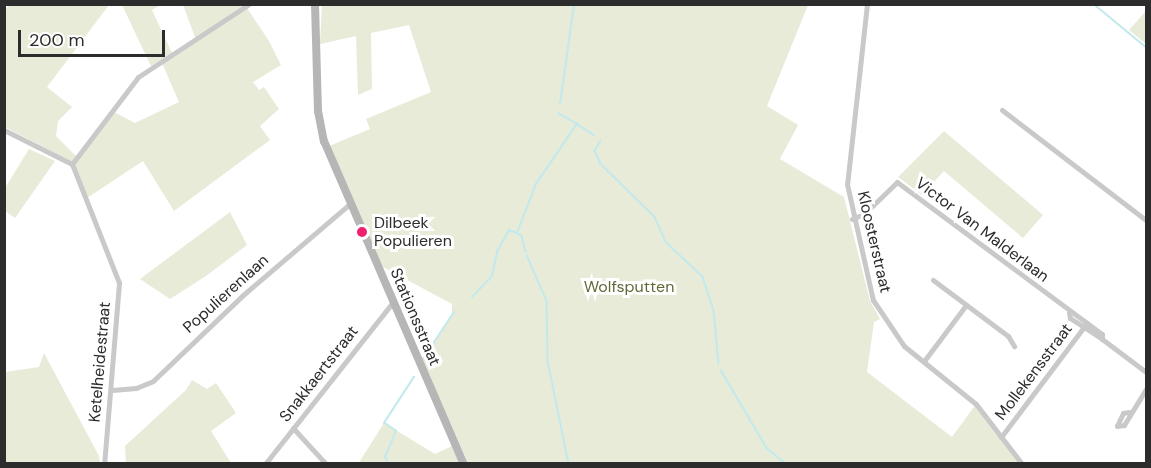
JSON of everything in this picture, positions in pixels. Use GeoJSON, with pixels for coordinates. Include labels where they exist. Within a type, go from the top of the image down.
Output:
{"type":"FeatureCollection","features":[{"type":"Feature","properties":{"kind":"street"},"geometry":{"type":"LineString","coordinates":[[4,130],[42,152],[72,164],[138,77],[249,4]]}},
{"type":"Feature","properties":{"kind":"street","name":"Stationsstraat"},"geometry":{"type":"LineString","coordinates":[[315,4],[321,131],[464,464]]}},
{"type":"Feature","properties":{"kind":"street","name":"Kloosterstraat"},"geometry":{"type":"LineString","coordinates":[[867,4],[848,153],[852,219],[873,300],[904,346],[976,404],[1022,464]]}},
{"type":"Feature","properties":{"kind":"street"},"geometry":{"type":"LineString","coordinates":[[1002,110],[1146,220]]}},
{"type":"Feature","properties":{"kind":"street","name":"Ketelheidestraat"},"geometry":{"type":"LineString","coordinates":[[72,164],[119,283],[112,390],[104,464]]}},
{"type":"Feature","properties":{"kind":"street","name":"Victor Van Malderlaan"},"geometry":{"type":"LineString","coordinates":[[852,219],[864,214],[897,182],[1069,313],[1070,318],[1086,326],[1146,372]]}},
{"type":"Feature","properties":{"kind":"street","name":"Populierenlaan"},"geometry":{"type":"LineString","coordinates":[[112,390],[136,388],[153,381],[243,295],[351,203]]}},
{"type":"Feature","properties":{"kind":"street"},"geometry":{"type":"LineString","coordinates":[[933,280],[1008,336],[1014,346]]}},
{"type":"Feature","properties":{"kind":"street","name":"Snakkaertstraat"},"geometry":{"type":"LineString","coordinates":[[265,464],[393,302]]}},
{"type":"Feature","properties":{"kind":"street"},"geometry":{"type":"LineString","coordinates":[[924,361],[966,305]]}},
{"type":"Feature","properties":{"kind":"street","name":"Mollekensstraat"},"geometry":{"type":"LineString","coordinates":[[1001,437],[1086,326]]}},
{"type":"Feature","properties":{"kind":"street"},"geometry":{"type":"LineString","coordinates":[[1129,412],[1146,389]]}},
{"type":"Feature","properties":{"kind":"street"},"geometry":{"type":"LineString","coordinates":[[293,428],[326,464]]}},
{"type":"Feature","properties":{"kind":"green space"},"geometry":{"type":"Polygon","coordinates":[[[11,4],[109,5],[47,87],[72,107],[58,121],[56,136],[77,157],[72,162],[5,127],[5,9],[11,4]]]}},
{"type":"Feature","properties":{"kind":"green space"},"geometry":{"type":"Polygon","coordinates":[[[122,5],[160,5],[152,10],[172,53],[151,66],[122,5]]]}},
{"type":"Feature","properties":{"kind":"green space"},"geometry":{"type":"Polygon","coordinates":[[[183,5],[245,5],[269,41],[281,65],[253,82],[259,90],[264,87],[279,109],[260,126],[270,140],[174,211],[143,161],[87,198],[74,165],[112,111],[135,123],[179,102],[162,63],[196,40],[183,5]]]}},
{"type":"Feature","properties":{"kind":"green space","name":"Wolfsputten"},"geometry":{"type":"Polygon","coordinates":[[[322,5],[808,5],[767,106],[798,125],[780,159],[844,197],[870,301],[880,319],[874,322],[867,372],[952,437],[976,404],[1022,463],[468,463],[423,361],[452,314],[452,304],[381,266],[329,146],[370,129],[366,119],[431,92],[409,25],[371,33],[372,89],[358,95],[356,36],[320,44],[322,5]]]}},
{"type":"Feature","properties":{"kind":"green space"},"geometry":{"type":"Polygon","coordinates":[[[1146,11],[1146,44],[1129,30],[1146,11]]]}},
{"type":"Feature","properties":{"kind":"green space"},"geometry":{"type":"Polygon","coordinates":[[[944,131],[1043,215],[1023,238],[944,171],[922,195],[898,177],[944,131]]]}},
{"type":"Feature","properties":{"kind":"green space"},"geometry":{"type":"Polygon","coordinates":[[[29,149],[55,161],[15,218],[5,211],[5,188],[29,149]]]}},
{"type":"Feature","properties":{"kind":"green space"},"geometry":{"type":"Polygon","coordinates":[[[230,212],[247,245],[206,276],[170,299],[140,279],[230,212]]]}},
{"type":"Feature","properties":{"kind":"green space"},"geometry":{"type":"Polygon","coordinates":[[[44,353],[99,456],[100,463],[5,463],[5,372],[39,367],[44,353]]]}},
{"type":"Feature","properties":{"kind":"green space"},"geometry":{"type":"Polygon","coordinates":[[[192,380],[207,389],[216,383],[236,413],[211,431],[231,463],[126,463],[125,446],[186,390],[192,380]]]}},
{"type":"Feature","properties":{"kind":"green space"},"geometry":{"type":"Polygon","coordinates":[[[384,423],[435,454],[452,446],[461,463],[358,464],[384,423]]]}},
{"type":"Feature","properties":{"kind":"waterway"},"geometry":{"type":"LineString","coordinates":[[560,104],[574,4]]}},
{"type":"Feature","properties":{"kind":"waterway"},"geometry":{"type":"LineString","coordinates":[[1094,4],[1146,47]]}},
{"type":"Feature","properties":{"kind":"waterway"},"geometry":{"type":"LineString","coordinates":[[472,297],[492,276],[497,252],[509,230],[517,233],[536,184],[577,124],[559,114]]}},
{"type":"Feature","properties":{"kind":"waterway"},"geometry":{"type":"LineString","coordinates":[[577,124],[594,135]]}},
{"type":"Feature","properties":{"kind":"waterway"},"geometry":{"type":"LineString","coordinates":[[601,141],[595,151],[601,164],[655,217],[666,242],[703,277],[714,311],[719,364]]}},
{"type":"Feature","properties":{"kind":"waterway"},"geometry":{"type":"LineString","coordinates":[[517,233],[522,236],[526,252]]}},
{"type":"Feature","properties":{"kind":"waterway"},"geometry":{"type":"LineString","coordinates":[[527,255],[547,301],[548,361],[569,464]]}},
{"type":"Feature","properties":{"kind":"waterway"},"geometry":{"type":"LineString","coordinates":[[423,359],[454,312]]}},
{"type":"Feature","properties":{"kind":"waterway"},"geometry":{"type":"LineString","coordinates":[[721,370],[767,448],[786,464]]}},
{"type":"Feature","properties":{"kind":"waterway"},"geometry":{"type":"LineString","coordinates":[[388,464],[385,457],[396,431],[384,423],[414,377]]}},
{"type":"Feature","properties":{"kind":"place","name":"Dilbeek Populieren"},"geometry":{"type":"Point","coordinates":[362,232]}}]}
